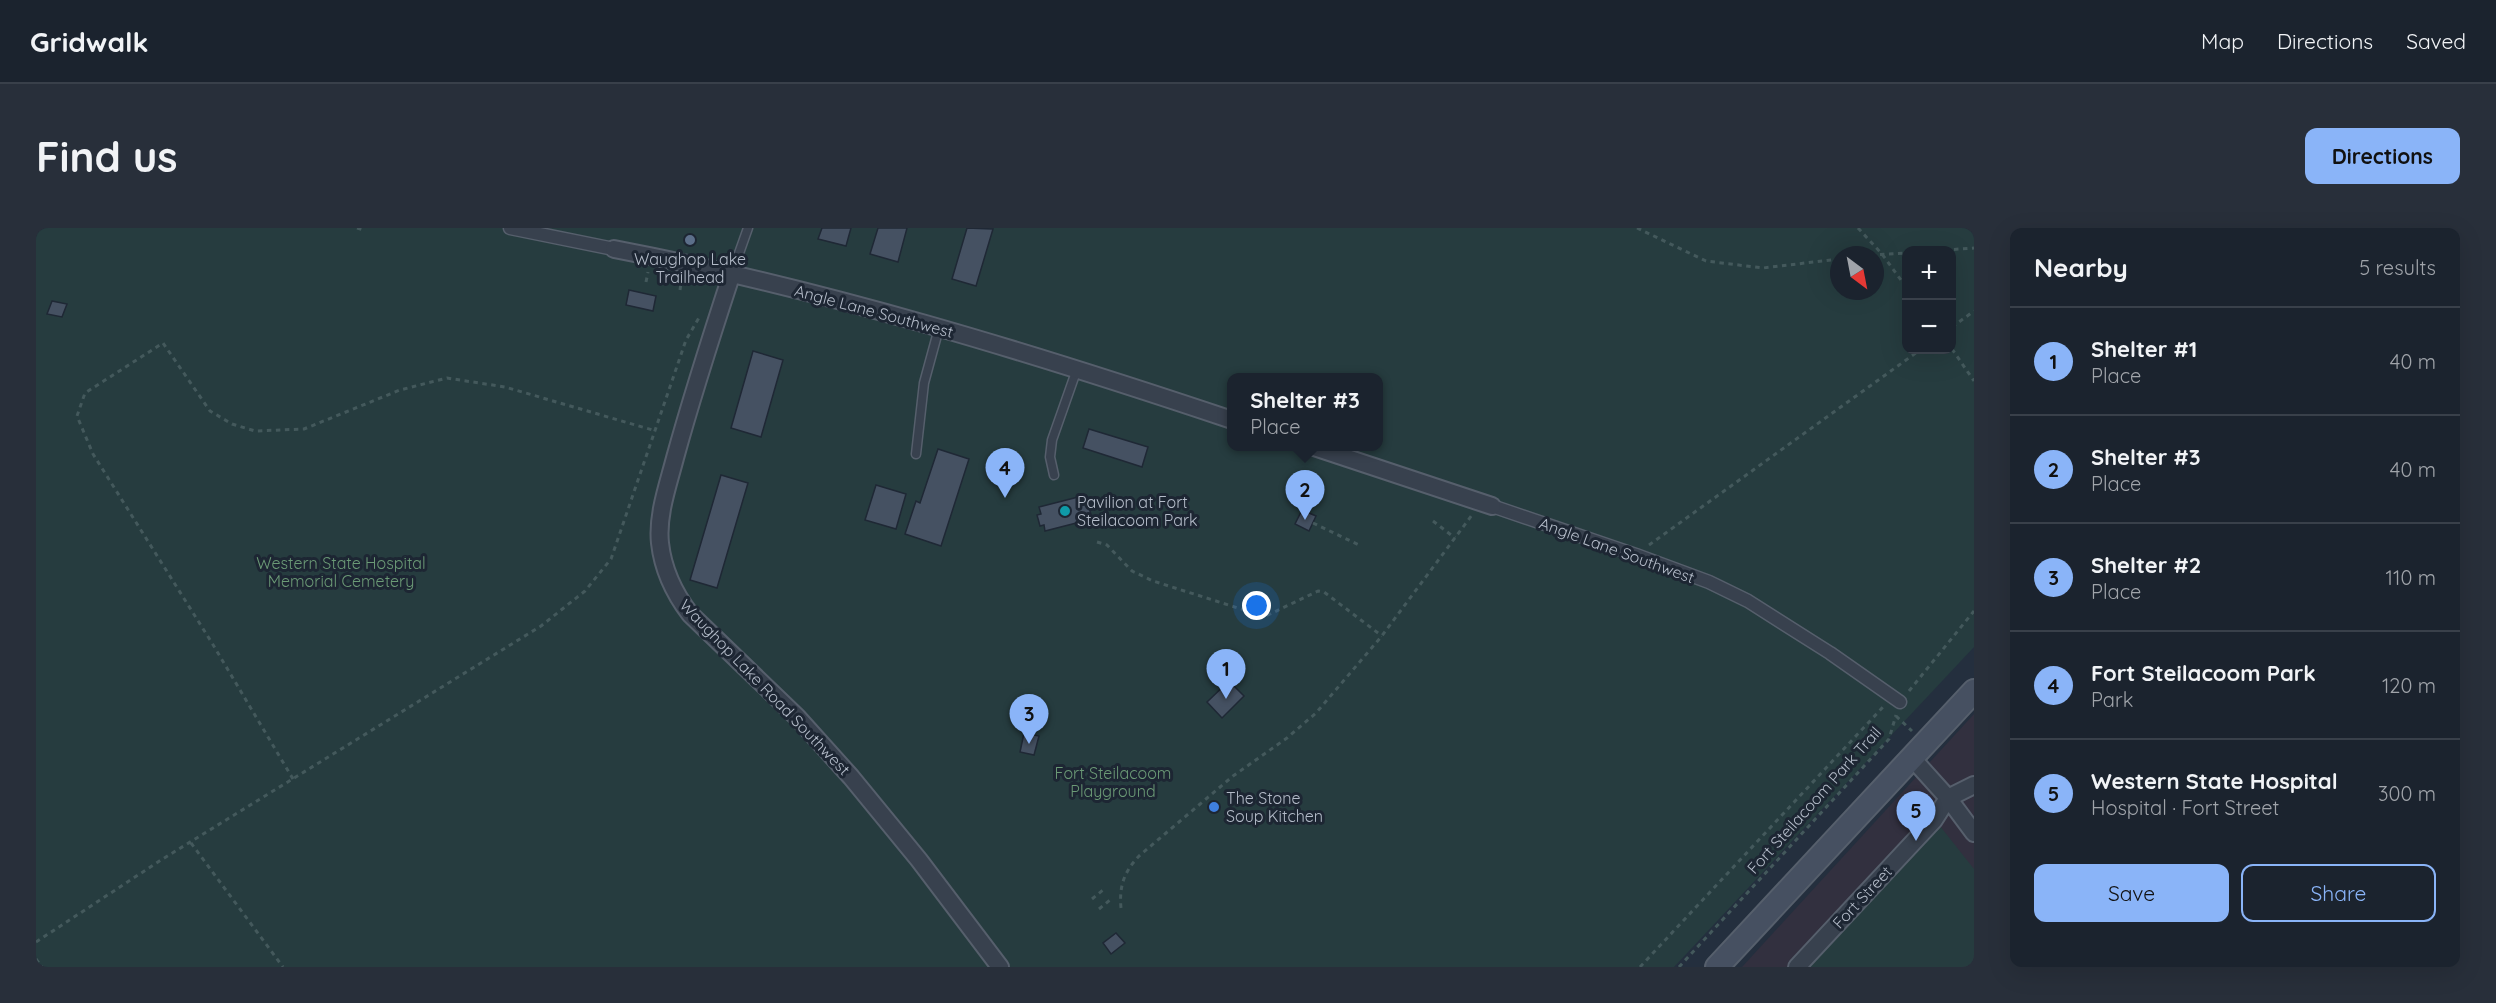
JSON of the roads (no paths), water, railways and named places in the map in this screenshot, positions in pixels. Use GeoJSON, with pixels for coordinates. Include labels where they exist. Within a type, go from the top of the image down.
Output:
{"type":"FeatureCollection","features":[{"type":"Feature","properties":{"kind":"main road"},"geometry":{"type":"LineString","coordinates":[[1717,967],[1974,691]]}},
{"type":"Feature","properties":{"kind":"street","name":"Angle Lane Southwest"},"geometry":{"type":"LineString","coordinates":[[510,228],[732,273],[939,327],[1227,418]]}},
{"type":"Feature","properties":{"kind":"street","name":"Waughop Lake Road Southwest"},"geometry":{"type":"LineString","coordinates":[[732,273],[688,411],[663,503],[660,544],[666,574],[690,614],[797,717],[851,777],[919,860],[1000,967]]}},
{"type":"Feature","properties":{"kind":"street","name":"Angle Lane Southwest"},"geometry":{"type":"LineString","coordinates":[[1323,451],[1487,504],[1709,582],[1748,601],[1830,652],[1896,700]]}},
{"type":"Feature","properties":{"kind":"street"},"geometry":{"type":"LineString","coordinates":[[1912,758],[1948,798],[1974,833]]}},
{"type":"Feature","properties":{"kind":"street"},"geometry":{"type":"LineString","coordinates":[[1948,798],[1974,785]]}},
{"type":"Feature","properties":{"kind":"street","name":"Fort Street"},"geometry":{"type":"LineString","coordinates":[[1797,967],[1934,820],[1948,798]]}},
{"type":"Feature","properties":{"kind":"lane","name":"Waughop Lake Road Southwest"},"geometry":{"type":"LineString","coordinates":[[732,273],[748,228]]}},
{"type":"Feature","properties":{"kind":"lane"},"geometry":{"type":"LineString","coordinates":[[916,454],[924,383],[939,327]]}},
{"type":"Feature","properties":{"kind":"lane"},"geometry":{"type":"LineString","coordinates":[[1054,475],[1050,456],[1052,440],[1077,369]]}},
{"type":"Feature","properties":{"kind":"place","name":"Waughop Lake Trailhead"},"geometry":{"type":"Point","coordinates":[690,240]}},
{"type":"Feature","properties":{"kind":"place","name":"Fort Steilacoom Park"},"geometry":{"type":"Point","coordinates":[1005,498]}},
{"type":"Feature","properties":{"kind":"place","name":"Pavilion at Fort Steilacoom Park"},"geometry":{"type":"Point","coordinates":[1065,511]}},
{"type":"Feature","properties":{"kind":"place","name":"Shelter #3"},"geometry":{"type":"Point","coordinates":[1305,520]}},
{"type":"Feature","properties":{"kind":"place","name":"Shelter #1"},"geometry":{"type":"Point","coordinates":[1226,699]}},
{"type":"Feature","properties":{"kind":"place","name":"Shelter #2"},"geometry":{"type":"Point","coordinates":[1029,744]}},
{"type":"Feature","properties":{"kind":"place","name":"The Stone Soup Kitchen"},"geometry":{"type":"Point","coordinates":[1214,807]}},
{"type":"Feature","properties":{"kind":"place","name":"Western State Hospital"},"geometry":{"type":"Point","coordinates":[1916,841]}},
{"type":"Feature","properties":{"kind":"park label","name":"Western State Hospital Memorial Cemetery"},"geometry":{"type":"Point","coordinates":[341,572]}},
{"type":"Feature","properties":{"kind":"park label","name":"Fort Steilacoom Playground"},"geometry":{"type":"Point","coordinates":[1113,782]}}]}
